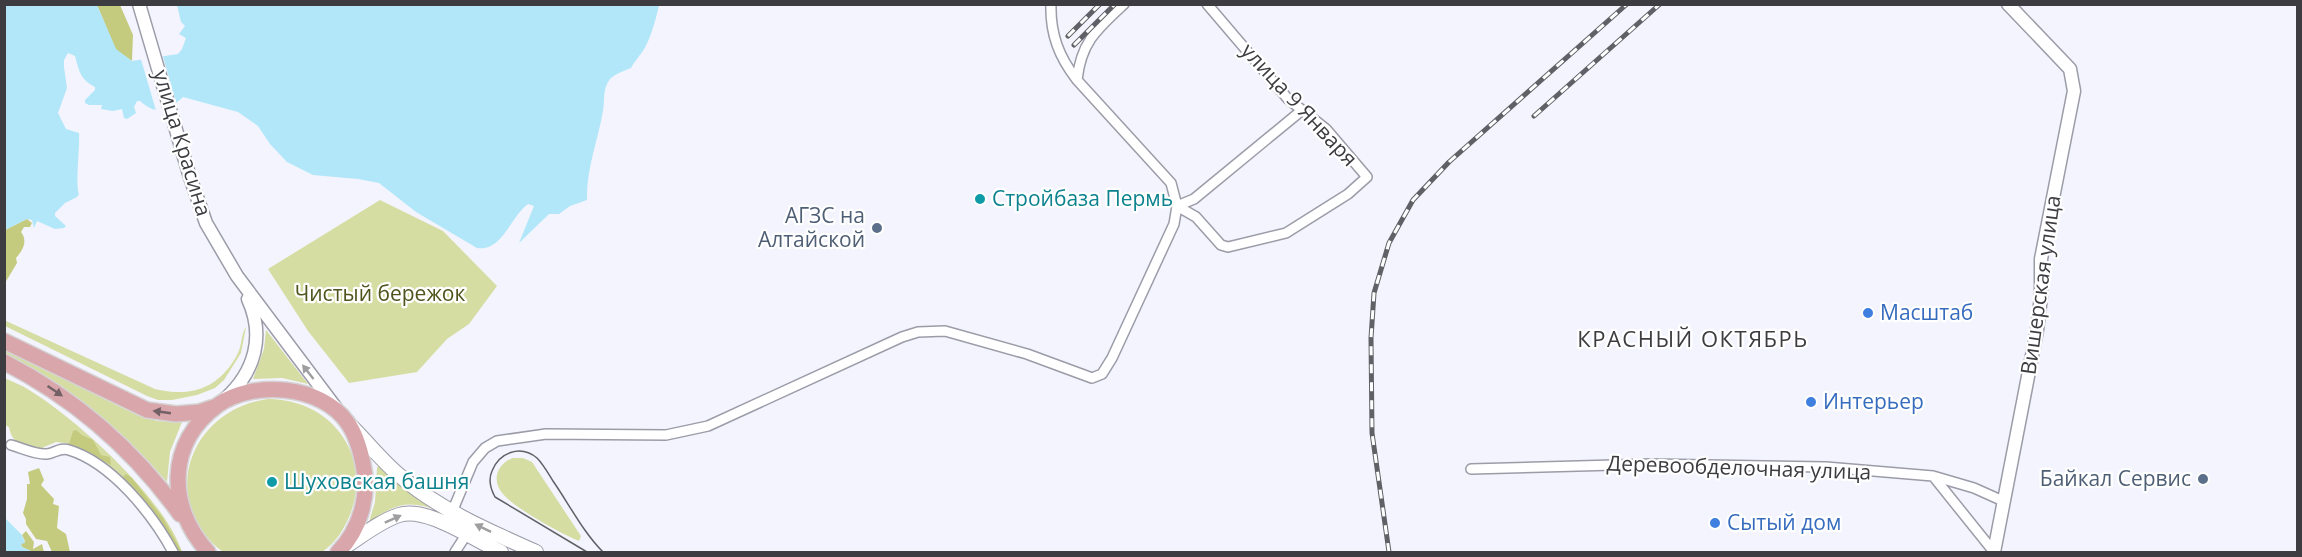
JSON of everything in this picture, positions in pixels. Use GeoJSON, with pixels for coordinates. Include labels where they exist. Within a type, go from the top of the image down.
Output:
{"type":"FeatureCollection","features":[{"type":"Feature","properties":{"kind":"main road"},"geometry":{"type":"LineString","coordinates":[[4,341],[147,410],[189,413],[210,409],[251,391],[282,389],[317,399],[346,420],[399,476],[452,512],[536,552]]}},
{"type":"Feature","properties":{"kind":"main road"},"geometry":{"type":"LineString","coordinates":[[4,362],[52,389],[86,414],[146,472],[208,552]]}},
{"type":"Feature","properties":{"kind":"main road"},"geometry":{"type":"LineString","coordinates":[[199,552],[180,503],[178,485],[183,452],[194,431],[219,404]]}},
{"type":"Feature","properties":{"kind":"main road"},"geometry":{"type":"LineString","coordinates":[[339,551],[357,522],[366,488],[360,451],[346,420]]}},
{"type":"Feature","properties":{"kind":"main road"},"geometry":{"type":"LineString","coordinates":[[339,551],[387,521],[411,513],[431,517],[501,552]]}},
{"type":"Feature","properties":{"kind":"street","name":"улица Красина"},"geometry":{"type":"LineString","coordinates":[[139,4],[200,207],[214,240],[237,276]]}},
{"type":"Feature","properties":{"kind":"street"},"geometry":{"type":"LineString","coordinates":[[452,512],[477,457],[485,448],[497,441],[546,434],[666,435],[708,426],[902,337],[918,332],[936,330],[959,334],[1027,354],[1092,378],[1102,374],[1174,224],[1177,206],[1171,183],[1077,80],[1057,48],[1052,29],[1051,4]]}},
{"type":"Feature","properties":{"kind":"street"},"geometry":{"type":"LineString","coordinates":[[1077,80],[1081,55],[1086,44],[1095,31],[1124,4]]}},
{"type":"Feature","properties":{"kind":"street","name":"улица 9 Января"},"geometry":{"type":"LineString","coordinates":[[1177,206],[1196,217],[1224,247],[1286,233],[1348,194],[1366,177],[1316,119],[1300,111],[1288,99],[1208,4]]}},
{"type":"Feature","properties":{"kind":"street","name":"Вишерская улица"},"geometry":{"type":"LineString","coordinates":[[1994,552],[2037,330],[2041,297],[2041,259],[2074,91],[2070,69],[2008,4]]}},
{"type":"Feature","properties":{"kind":"street"},"geometry":{"type":"LineString","coordinates":[[1177,206],[1194,199],[1300,111]]}},
{"type":"Feature","properties":{"kind":"street"},"geometry":{"type":"LineString","coordinates":[[219,404],[233,391],[247,372],[257,343],[258,330],[255,315],[237,276]]}},
{"type":"Feature","properties":{"kind":"street"},"geometry":{"type":"LineString","coordinates":[[237,276],[346,420]]}},
{"type":"Feature","properties":{"kind":"street"},"geometry":{"type":"LineString","coordinates":[[11,445],[45,454],[60,449],[69,450],[104,468],[150,516],[173,552]]}},
{"type":"Feature","properties":{"kind":"street","name":"Деревообделочная улица"},"geometry":{"type":"LineString","coordinates":[[1471,469],[1597,464],[1826,467],[1933,476],[1974,488],[2003,501]]}},
{"type":"Feature","properties":{"kind":"street"},"geometry":{"type":"LineString","coordinates":[[1933,476],[1994,552]]}},
{"type":"Feature","properties":{"kind":"street"},"geometry":{"type":"LineString","coordinates":[[455,552],[466,535]]}},
{"type":"Feature","properties":{"kind":"green space"},"geometry":{"type":"Polygon","coordinates":[[[97,5],[120,5],[133,35],[132,61],[116,50],[97,5]]]}},
{"type":"Feature","properties":{"kind":"green space","name":"Чистый бережок"},"geometry":{"type":"Polygon","coordinates":[[[380,200],[443,231],[497,286],[469,324],[447,339],[417,372],[349,383],[308,331],[268,269],[380,200]]]}},
{"type":"Feature","properties":{"kind":"green space"},"geometry":{"type":"Polygon","coordinates":[[[27,219],[32,223],[30,227],[24,227],[21,232],[24,245],[5,283],[5,230],[27,219]]]}},
{"type":"Feature","properties":{"kind":"green space"},"geometry":{"type":"Polygon","coordinates":[[[4,320],[155,389],[181,392],[204,388],[223,375],[238,353],[246,327],[241,353],[224,380],[215,388],[197,395],[158,400],[5,326],[4,320]]]}},
{"type":"Feature","properties":{"kind":"green space"},"geometry":{"type":"Polygon","coordinates":[[[266,330],[308,384],[282,378],[253,379],[264,349],[266,330]]]}},
{"type":"Feature","properties":{"kind":"green space"},"geometry":{"type":"Polygon","coordinates":[[[5,350],[139,416],[157,421],[182,422],[170,452],[167,482],[131,444],[92,409],[50,379],[5,354],[5,350]]]}},
{"type":"Feature","properties":{"kind":"green space"},"geometry":{"type":"Polygon","coordinates":[[[4,378],[49,403],[117,462],[158,508],[173,531],[182,552],[103,463],[65,443],[56,442],[37,450],[15,440],[9,427],[5,425],[4,378]]]}},
{"type":"Feature","properties":{"kind":"green space"},"geometry":{"type":"Polygon","coordinates":[[[268,399],[290,401],[310,408],[327,419],[340,433],[350,450],[355,469],[356,490],[351,512],[340,535],[322,552],[223,552],[203,532],[191,509],[187,485],[191,461],[201,439],[218,421],[240,407],[268,399]]]}},
{"type":"Feature","properties":{"kind":"green space"},"geometry":{"type":"Polygon","coordinates":[[[76,430],[93,440],[101,455],[110,457],[111,465],[69,444],[73,431],[76,430]]]}},
{"type":"Feature","properties":{"kind":"green space"},"geometry":{"type":"Polygon","coordinates":[[[523,458],[532,462],[581,536],[579,541],[528,513],[509,500],[499,489],[497,473],[507,460],[523,458]]]}},
{"type":"Feature","properties":{"kind":"green space"},"geometry":{"type":"Polygon","coordinates":[[[379,465],[488,537],[445,514],[422,506],[399,506],[369,522],[375,502],[379,465]]]}},
{"type":"Feature","properties":{"kind":"green space"},"geometry":{"type":"Polygon","coordinates":[[[39,468],[44,480],[41,485],[54,499],[53,504],[59,506],[57,528],[66,534],[70,552],[52,552],[47,541],[36,539],[26,524],[23,513],[27,499],[27,484],[30,484],[28,472],[39,468]]]}},
{"type":"Feature","properties":{"kind":"green space"},"geometry":{"type":"Polygon","coordinates":[[[126,474],[132,478],[163,518],[182,552],[176,552],[123,481],[126,474]]]}},
{"type":"Feature","properties":{"kind":"green space"},"geometry":{"type":"Polygon","coordinates":[[[26,531],[34,542],[33,549],[42,544],[44,552],[33,552],[22,547],[21,544],[25,541],[22,535],[26,531]]]}},
{"type":"Feature","properties":{"kind":"water"},"geometry":{"type":"Polygon","coordinates":[[[5,5],[97,5],[116,49],[132,61],[178,54],[186,38],[179,34],[185,26],[181,22],[177,5],[659,5],[652,32],[643,52],[631,68],[612,77],[606,87],[588,178],[587,200],[570,206],[559,214],[549,214],[519,243],[534,206],[528,204],[500,239],[486,248],[477,248],[416,212],[379,183],[313,175],[287,162],[270,144],[258,126],[238,112],[183,97],[172,106],[162,110],[152,109],[137,101],[134,107],[136,113],[127,119],[124,118],[122,109],[113,111],[101,109],[102,105],[89,105],[85,103],[85,100],[95,90],[95,87],[83,78],[75,56],[68,53],[64,60],[67,88],[58,113],[66,129],[79,133],[77,183],[79,194],[55,213],[55,216],[66,226],[64,228],[55,229],[37,221],[34,228],[32,220],[27,219],[5,230],[5,5]]]}},
{"type":"Feature","properties":{"kind":"water"},"geometry":{"type":"Polygon","coordinates":[[[4,517],[22,535],[25,543],[21,544],[22,547],[33,552],[5,552],[4,517]]]}},
{"type":"Feature","properties":{"kind":"pier"},"geometry":{"type":"Polygon","coordinates":[[[162,53],[177,106],[157,114],[140,56],[162,53]]]}},
{"type":"Feature","properties":{"kind":"tram line"},"geometry":{"type":"LineString","coordinates":[[587,552],[495,497],[490,478],[500,459],[517,451],[537,458],[583,527],[603,552]]}},
{"type":"Feature","properties":{"kind":"railway"},"geometry":{"type":"LineString","coordinates":[[1068,36],[1100,4]]}},
{"type":"Feature","properties":{"kind":"railway"},"geometry":{"type":"LineString","coordinates":[[1074,45],[1115,4]]}},
{"type":"Feature","properties":{"kind":"railway"},"geometry":{"type":"LineString","coordinates":[[1389,552],[1372,433],[1371,338],[1374,293],[1389,243],[1413,200],[1449,162],[1627,4]]}},
{"type":"Feature","properties":{"kind":"railway"},"geometry":{"type":"LineString","coordinates":[[1534,116],[1660,4]]}},
{"type":"Feature","properties":{"kind":"place","name":"Стройбаза Пермь"},"geometry":{"type":"Point","coordinates":[980,199]}},
{"type":"Feature","properties":{"kind":"place","name":"АГЗС на Алтайской"},"geometry":{"type":"Point","coordinates":[877,228]}},
{"type":"Feature","properties":{"kind":"place","name":"Масштаб"},"geometry":{"type":"Point","coordinates":[1868,313]}},
{"type":"Feature","properties":{"kind":"place","name":"Интерьер"},"geometry":{"type":"Point","coordinates":[1811,402]}},
{"type":"Feature","properties":{"kind":"place","name":"Байкал Сервис"},"geometry":{"type":"Point","coordinates":[2203,479]}},
{"type":"Feature","properties":{"kind":"place","name":"Шуховская башня"},"geometry":{"type":"Point","coordinates":[272,482]}},
{"type":"Feature","properties":{"kind":"place","name":"Сытый дом"},"geometry":{"type":"Point","coordinates":[1715,523]}},
{"type":"Feature","properties":{"kind":"district","name":"КРАСНЫЙ ОКТЯБРЬ"},"geometry":{"type":"Point","coordinates":[1693,339]}}]}
